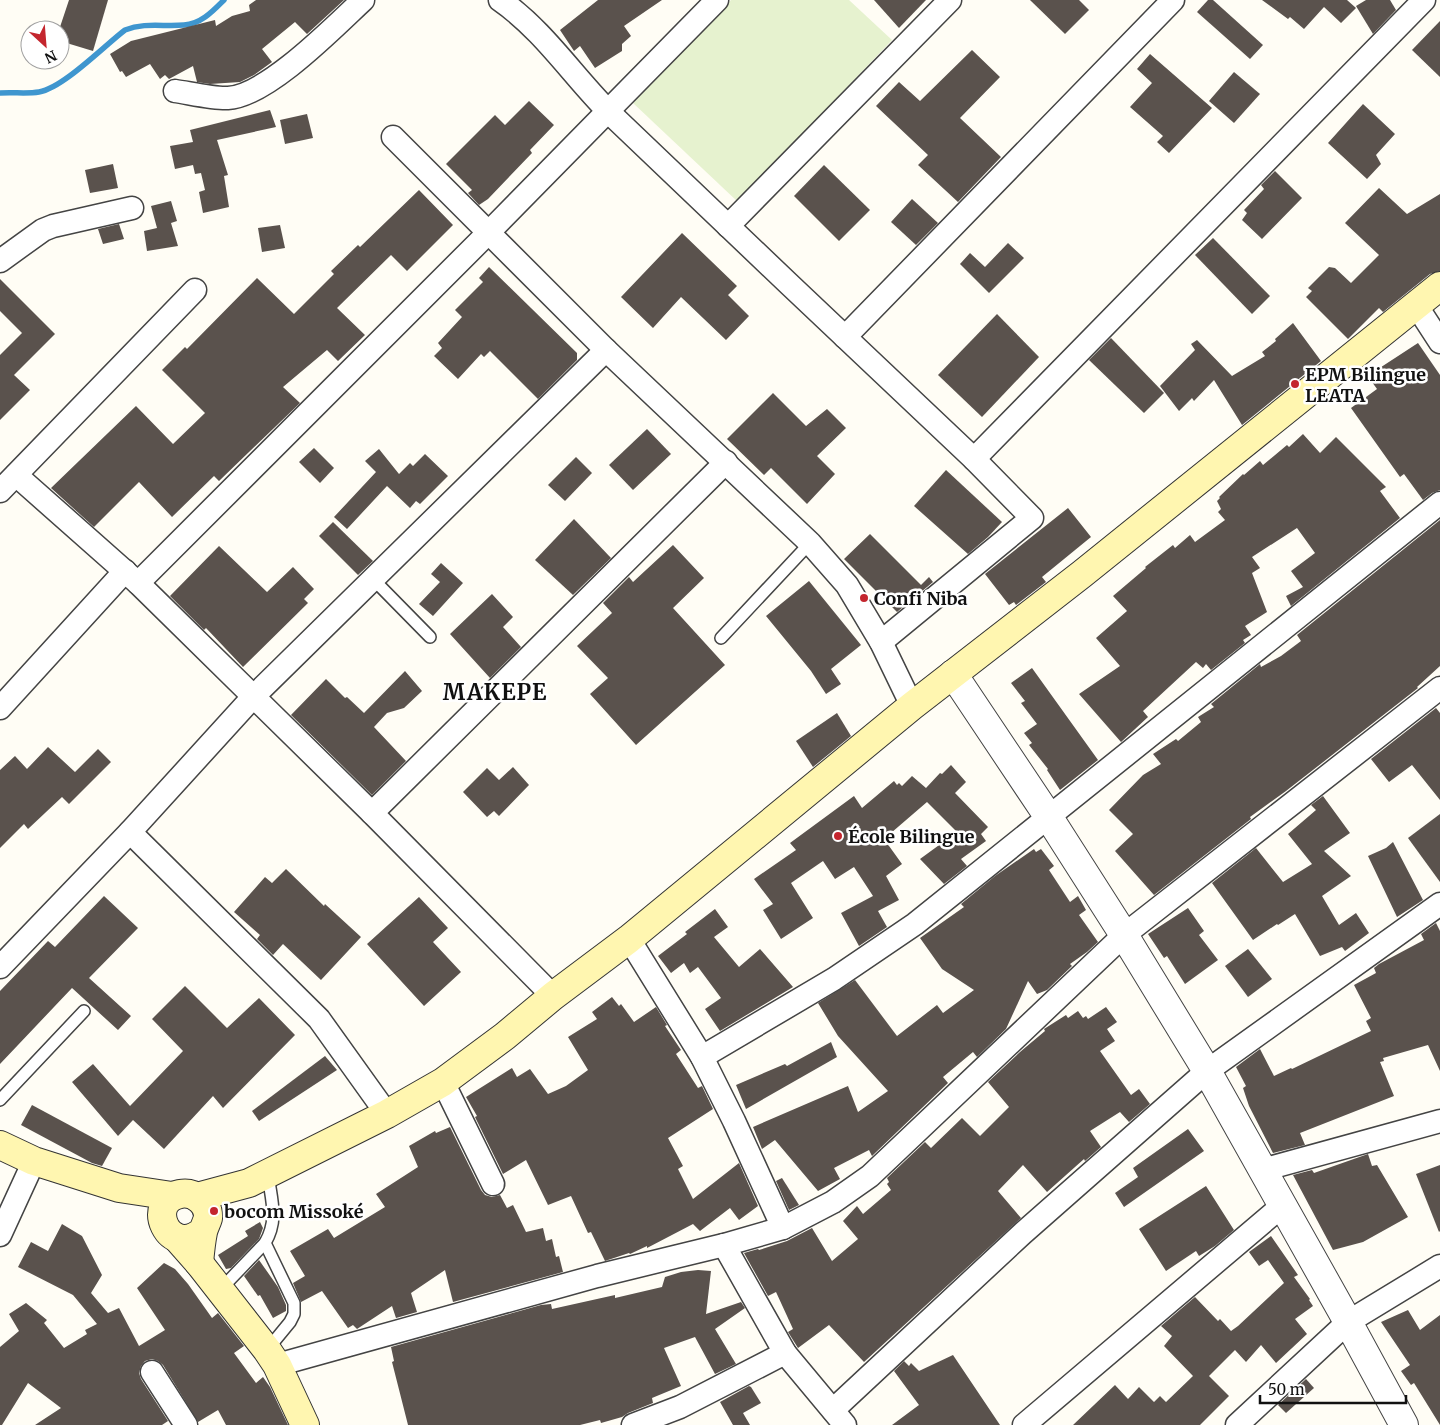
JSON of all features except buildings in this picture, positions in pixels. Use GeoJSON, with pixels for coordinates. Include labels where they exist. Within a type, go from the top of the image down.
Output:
{"type":"FeatureCollection","features":[{"type":"Feature","properties":{"kind":"main road"},"geometry":{"type":"LineString","coordinates":[[0,1145],[34,1161],[195,1211],[387,1114],[443,1082],[629,939],[912,706],[1082,574],[1440,286]]}},
{"type":"Feature","properties":{"kind":"main road"},"geometry":{"type":"LineString","coordinates":[[119,1188],[172,1235],[186,1239],[196,1237],[195,1211]]}},
{"type":"Feature","properties":{"kind":"main road"},"geometry":{"type":"LineString","coordinates":[[195,1211],[166,1202],[163,1209],[163,1225],[199,1262],[272,1357],[305,1425]]}},
{"type":"Feature","properties":{"kind":"main road"},"geometry":{"type":"LineString","coordinates":[[195,1211],[199,1262]]}},
{"type":"Feature","properties":{"kind":"street"},"geometry":{"type":"LineString","coordinates":[[175,91],[229,98],[256,90],[283,72],[363,0]]}},
{"type":"Feature","properties":{"kind":"street"},"geometry":{"type":"LineString","coordinates":[[500,0],[515,10],[535,30],[608,112],[974,459],[1032,518],[881,642]]}},
{"type":"Feature","properties":{"kind":"street"},"geometry":{"type":"LineString","coordinates":[[0,708],[132,577],[488,234],[716,0]]}},
{"type":"Feature","properties":{"kind":"street"},"geometry":{"type":"LineString","coordinates":[[728,226],[950,0]]}},
{"type":"Feature","properties":{"kind":"street"},"geometry":{"type":"LineString","coordinates":[[845,337],[1173,0]]}},
{"type":"Feature","properties":{"kind":"street"},"geometry":{"type":"LineString","coordinates":[[974,459],[1424,0]]}},
{"type":"Feature","properties":{"kind":"street"},"geometry":{"type":"LineString","coordinates":[[393,136],[488,234],[606,350],[810,543],[846,585],[881,642],[912,706]]}},
{"type":"Feature","properties":{"kind":"street"},"geometry":{"type":"LineString","coordinates":[[0,261],[43,230],[132,208]]}},
{"type":"Feature","properties":{"kind":"street"},"geometry":{"type":"LineString","coordinates":[[0,492],[195,290]]}},
{"type":"Feature","properties":{"kind":"street"},"geometry":{"type":"LineString","coordinates":[[1416,305],[1440,342]]}},
{"type":"Feature","properties":{"kind":"street"},"geometry":{"type":"LineString","coordinates":[[0,967],[130,832],[253,697],[606,350]]}},
{"type":"Feature","properties":{"kind":"street"},"geometry":{"type":"LineString","coordinates":[[372,813],[726,462]]}},
{"type":"Feature","properties":{"kind":"street"},"geometry":{"type":"LineString","coordinates":[[16,475],[132,577],[372,813],[553,996]]}},
{"type":"Feature","properties":{"kind":"street"},"geometry":{"type":"LineString","coordinates":[[702,1057],[834,979],[915,924],[1440,503]]}},
{"type":"Feature","properties":{"kind":"street"},"geometry":{"type":"LineString","coordinates":[[953,674],[1048,816],[1124,935],[1207,1071],[1404,1425]]}},
{"type":"Feature","properties":{"kind":"street"},"geometry":{"type":"LineString","coordinates":[[272,1357],[724,1245],[783,1228],[833,1202],[870,1176],[1124,935],[1440,688]]}},
{"type":"Feature","properties":{"kind":"street"},"geometry":{"type":"LineString","coordinates":[[130,832],[319,1019],[387,1114]]}},
{"type":"Feature","properties":{"kind":"street"},"geometry":{"type":"LineString","coordinates":[[724,1245],[785,1352],[839,1417],[1023,1233],[1207,1071],[1440,904]]}},
{"type":"Feature","properties":{"kind":"street"},"geometry":{"type":"LineString","coordinates":[[629,939],[702,1057],[734,1120],[783,1228]]}},
{"type":"Feature","properties":{"kind":"street"},"geometry":{"type":"LineString","coordinates":[[443,1082],[493,1184]]}},
{"type":"Feature","properties":{"kind":"street"},"geometry":{"type":"LineString","coordinates":[[1262,1170],[1440,1121]]}},
{"type":"Feature","properties":{"kind":"street"},"geometry":{"type":"LineString","coordinates":[[0,1235],[34,1161]]}},
{"type":"Feature","properties":{"kind":"street"},"geometry":{"type":"LineString","coordinates":[[1024,1425],[1282,1206]]}},
{"type":"Feature","properties":{"kind":"street"},"geometry":{"type":"LineString","coordinates":[[1237,1425],[1348,1322],[1440,1266]]}},
{"type":"Feature","properties":{"kind":"street"},"geometry":{"type":"LineString","coordinates":[[633,1425],[680,1407],[785,1352]]}},
{"type":"Feature","properties":{"kind":"street"},"geometry":{"type":"LineString","coordinates":[[152,1372],[186,1425]]}},
{"type":"Feature","properties":{"kind":"lane"},"geometry":{"type":"LineString","coordinates":[[721,638],[810,543]]}},
{"type":"Feature","properties":{"kind":"lane"},"geometry":{"type":"LineString","coordinates":[[374,579],[430,637]]}},
{"type":"Feature","properties":{"kind":"lane"},"geometry":{"type":"LineString","coordinates":[[0,1100],[84,1012]]}},
{"type":"Feature","properties":{"kind":"lane"},"geometry":{"type":"LineString","coordinates":[[220,1290],[265,1242],[274,1222],[259,1178]]}},
{"type":"Feature","properties":{"kind":"lane"},"geometry":{"type":"LineString","coordinates":[[265,1242],[294,1303],[294,1314],[272,1357]]}},
{"type":"Feature","properties":{"kind":"green space"},"geometry":{"type":"Polygon","coordinates":[[[731,0],[849,0],[892,40],[738,202],[633,103],[731,0]]]}},
{"type":"Feature","properties":{"kind":"waterway"},"geometry":{"type":"LineString","coordinates":[[0,93],[34,93],[49,89],[83,66],[125,30],[147,25],[190,24],[206,16],[224,0]]}},
{"type":"Feature","properties":{"kind":"place","name":"EPM Bilingue LEATA"},"geometry":{"type":"Point","coordinates":[1295,384]}},
{"type":"Feature","properties":{"kind":"place","name":"Confi Niba"},"geometry":{"type":"Point","coordinates":[864,598]}},
{"type":"Feature","properties":{"kind":"place","name":"École Bilingue"},"geometry":{"type":"Point","coordinates":[838,836]}},
{"type":"Feature","properties":{"kind":"place","name":"bocom Missoké"},"geometry":{"type":"Point","coordinates":[214,1211]}},
{"type":"Feature","properties":{"kind":"district","name":"MAKEPE"},"geometry":{"type":"Point","coordinates":[495,692]}}]}
